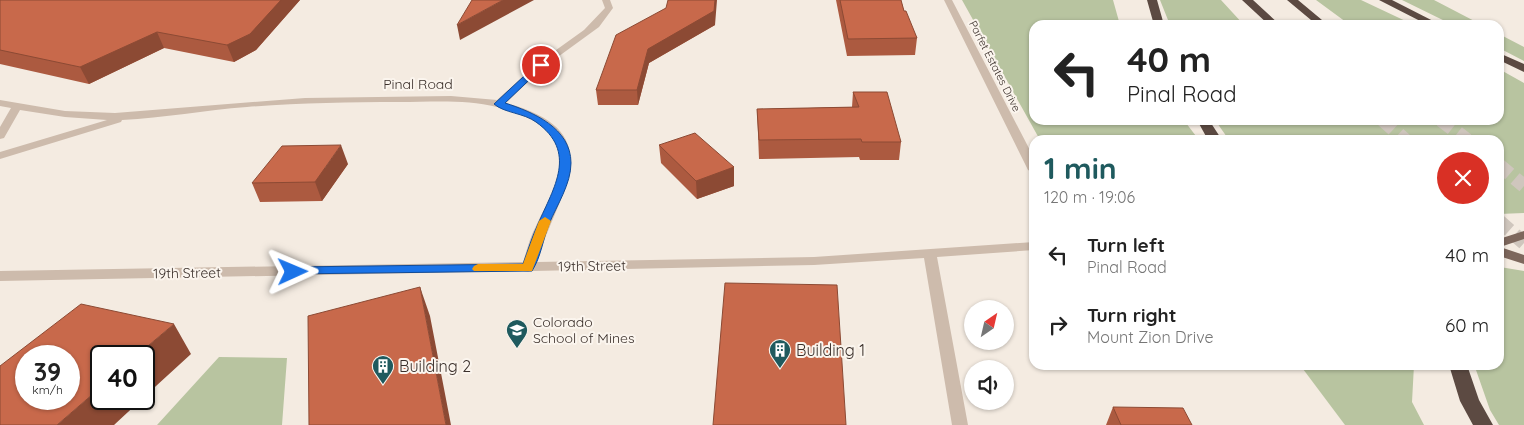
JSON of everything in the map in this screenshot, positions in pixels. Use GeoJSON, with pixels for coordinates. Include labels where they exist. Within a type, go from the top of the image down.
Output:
{"type":"FeatureCollection","features":[{"type":"Feature","properties":{"kind":"highway"},"geometry":{"type":"LineString","coordinates":[[1152,0],[1158,20]]}},
{"type":"Feature","properties":{"kind":"highway"},"geometry":{"type":"LineString","coordinates":[[1246,0],[1268,20]]}},
{"type":"Feature","properties":{"kind":"highway"},"geometry":{"type":"LineString","coordinates":[[1292,0],[1317,20]]}},
{"type":"Feature","properties":{"kind":"highway"},"geometry":{"type":"LineString","coordinates":[[1384,0],[1426,20]]}},
{"type":"Feature","properties":{"kind":"highway"},"geometry":{"type":"LineString","coordinates":[[1504,59],[1524,69]]}},
{"type":"Feature","properties":{"kind":"highway"},"geometry":{"type":"LineString","coordinates":[[1460,370],[1470,401],[1483,425]]}},
{"type":"Feature","properties":{"kind":"main road"},"geometry":{"type":"LineString","coordinates":[[1504,241],[1524,235]]}},
{"type":"Feature","properties":{"kind":"main road"},"geometry":{"type":"LineString","coordinates":[[1504,253],[1524,260]]}},
{"type":"Feature","properties":{"kind":"street"},"geometry":{"type":"LineString","coordinates":[[499,104],[541,65],[574,42],[605,15],[609,8],[606,0]]}},
{"type":"Feature","properties":{"kind":"street","name":"Parfet Estates Drive"},"geometry":{"type":"LineString","coordinates":[[948,0],[1029,160]]}},
{"type":"Feature","properties":{"kind":"street","name":"Pinal Road"},"geometry":{"type":"LineString","coordinates":[[0,103],[16,107],[84,116],[130,116],[247,104],[334,100],[462,99],[499,104],[538,119],[551,130],[563,146],[566,163],[562,183],[541,230],[528,268]]}},
{"type":"Feature","properties":{"kind":"street"},"geometry":{"type":"LineString","coordinates":[[0,136],[16,107]]}},
{"type":"Feature","properties":{"kind":"street","name":"Pinal Road"},"geometry":{"type":"LineString","coordinates":[[0,156],[130,116]]}},
{"type":"Feature","properties":{"kind":"street","name":"19th Street"},"geometry":{"type":"LineString","coordinates":[[0,276],[528,268],[814,260],[1029,246]]}},
{"type":"Feature","properties":{"kind":"street"},"geometry":{"type":"LineString","coordinates":[[930,253],[960,425]]}},
{"type":"Feature","properties":{"kind":"green space"},"geometry":{"type":"Polygon","coordinates":[[[962,0],[1113,0],[1119,20],[1029,20],[1029,120],[962,0]]]}},
{"type":"Feature","properties":{"kind":"green space"},"geometry":{"type":"Polygon","coordinates":[[[1160,0],[1221,0],[1239,20],[1168,20],[1160,0]]]}},
{"type":"Feature","properties":{"kind":"green space"},"geometry":{"type":"Polygon","coordinates":[[[1316,0],[1361,0],[1403,20],[1343,20],[1316,0]]]}},
{"type":"Feature","properties":{"kind":"green space"},"geometry":{"type":"Polygon","coordinates":[[[1402,0],[1434,0],[1472,20],[1443,20],[1402,0]]]}},
{"type":"Feature","properties":{"kind":"green space"},"geometry":{"type":"Polygon","coordinates":[[[1504,37],[1524,47],[1524,61],[1504,51],[1504,37]]]}},
{"type":"Feature","properties":{"kind":"green space"},"geometry":{"type":"Polygon","coordinates":[[[1504,72],[1524,83],[1524,213],[1504,214],[1504,135],[1226,135],[1218,125],[1504,125],[1504,72]]]}},
{"type":"Feature","properties":{"kind":"green space"},"geometry":{"type":"Polygon","coordinates":[[[1032,125],[1188,125],[1195,135],[1037,135],[1032,125]]]}},
{"type":"Feature","properties":{"kind":"green space"},"geometry":{"type":"Polygon","coordinates":[[[1504,268],[1524,271],[1524,425],[1499,425],[1490,410],[1476,370],[1504,370],[1504,268]]]}},
{"type":"Feature","properties":{"kind":"green space"},"geometry":{"type":"Polygon","coordinates":[[[219,357],[287,358],[282,425],[157,425],[219,357]]]}},
{"type":"Feature","properties":{"kind":"green space"},"geometry":{"type":"Polygon","coordinates":[[[1304,370],[1414,370],[1412,402],[1424,425],[1345,425],[1304,370]]]}},
{"type":"Feature","properties":{"kind":"building"},"geometry":{"type":"Polygon","coordinates":[[[0,0],[281,0],[250,34],[227,45],[157,32],[80,67],[0,50],[0,0]]]}},
{"type":"Feature","properties":{"kind":"building"},"geometry":{"type":"Polygon","coordinates":[[[472,0],[503,0],[457,25],[472,0]]]}},
{"type":"Feature","properties":{"kind":"building"},"geometry":{"type":"Polygon","coordinates":[[[668,0],[715,0],[714,11],[648,49],[637,90],[596,90],[616,35],[666,8],[668,0]]]}},
{"type":"Feature","properties":{"kind":"building"},"geometry":{"type":"Polygon","coordinates":[[[840,0],[901,0],[904,11],[906,11],[917,38],[848,39],[840,0]]]}},
{"type":"Feature","properties":{"kind":"building"},"geometry":{"type":"Polygon","coordinates":[[[853,92],[887,92],[901,142],[862,142],[861,139],[759,140],[757,109],[859,107],[853,92]]]}},
{"type":"Feature","properties":{"kind":"building"},"geometry":{"type":"Polygon","coordinates":[[[695,133],[734,167],[696,181],[659,145],[695,133]]]}},
{"type":"Feature","properties":{"kind":"building"},"geometry":{"type":"Polygon","coordinates":[[[341,145],[315,182],[252,183],[282,146],[341,145]]]}},
{"type":"Feature","properties":{"kind":"building","name":"Building 1"},"geometry":{"type":"Polygon","coordinates":[[[725,283],[837,285],[846,425],[713,425],[725,283]]]}},
{"type":"Feature","properties":{"kind":"building","name":"Building 2"},"geometry":{"type":"Polygon","coordinates":[[[420,287],[446,425],[309,425],[308,316],[420,287]]]}},
{"type":"Feature","properties":{"kind":"building"},"geometry":{"type":"Polygon","coordinates":[[[81,304],[174,324],[149,345],[90,345],[90,396],[80,405],[80,345],[27,345],[81,304]]]}},
{"type":"Feature","properties":{"kind":"building"},"geometry":{"type":"Polygon","coordinates":[[[15,355],[15,410],[74,410],[57,425],[0,425],[0,366],[15,355]]]}},
{"type":"Feature","properties":{"kind":"building"},"geometry":{"type":"Polygon","coordinates":[[[1113,407],[1183,408],[1192,425],[1121,425],[1113,407]]]}},
{"type":"Feature","properties":{"kind":"tunnel"},"geometry":{"type":"LineString","coordinates":[[1388,125],[1400,135]]}},
{"type":"Feature","properties":{"kind":"tunnel"},"geometry":{"type":"LineString","coordinates":[[1448,125],[1460,135]]}},
{"type":"Feature","properties":{"kind":"tunnel"},"geometry":{"type":"LineString","coordinates":[[1504,169],[1524,186]]}},
{"type":"Feature","properties":{"kind":"tunnel"},"geometry":{"type":"LineString","coordinates":[[1504,225],[1524,243]]}},
{"type":"Feature","properties":{"kind":"slow traffic"},"geometry":{"type":"LineString","coordinates":[[478,269],[528,268],[545,221]]}},
{"type":"Feature","properties":{"kind":"place","name":"Colorado School of Mines"},"geometry":{"type":"Point","coordinates":[517,349]}},
{"type":"Feature","properties":{"kind":"place","name":"Building 1"},"geometry":{"type":"Point","coordinates":[780,369]}},
{"type":"Feature","properties":{"kind":"place","name":"Building 2"},"geometry":{"type":"Point","coordinates":[383,385]}},
{"type":"Feature","properties":{"kind":"route"},"geometry":{"type":"LineString","coordinates":[[293,272],[528,268],[541,230],[562,183],[566,163],[563,146],[551,130],[538,119],[499,104],[541,65]]}}]}
